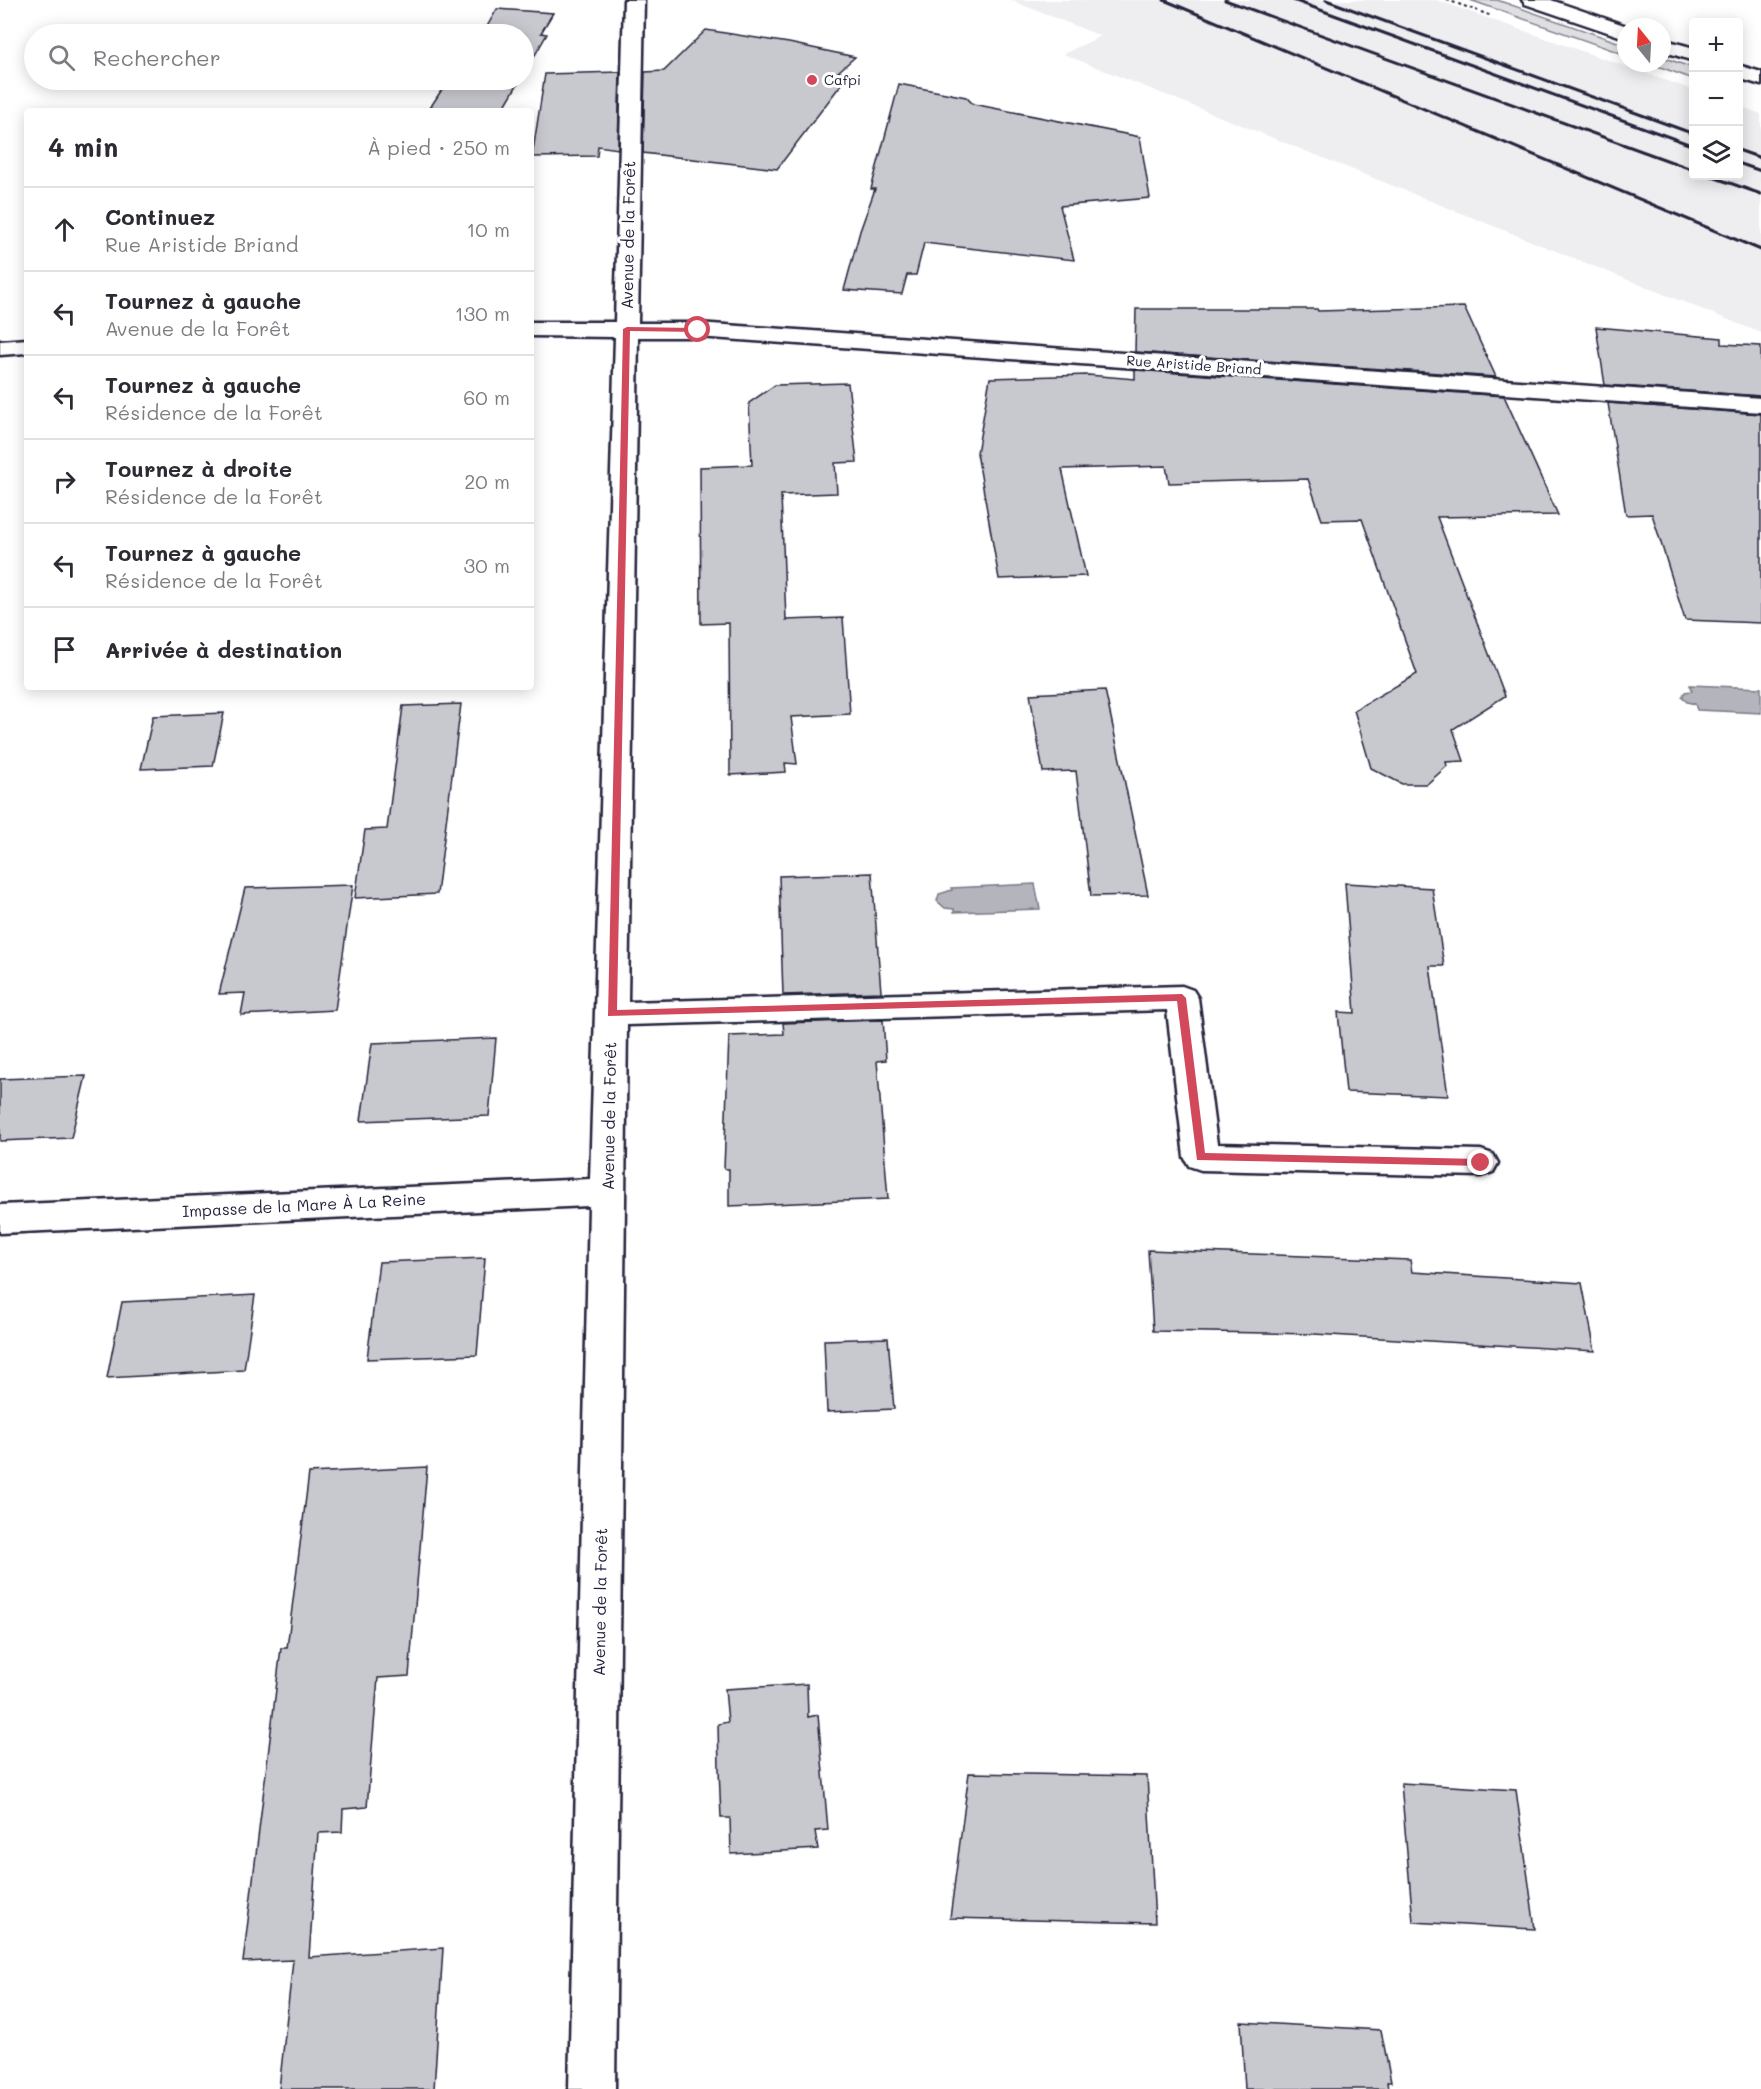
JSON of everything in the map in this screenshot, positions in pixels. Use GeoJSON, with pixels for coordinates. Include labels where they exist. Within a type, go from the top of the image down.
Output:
{"type":"FeatureCollection","features":[{"type":"Feature","properties":{"kind":"street","name":"Avenue de la Forêt"},"geometry":{"type":"LineString","coordinates":[[592,2089],[607,1192],[634,0]]}},
{"type":"Feature","properties":{"kind":"street"},"geometry":{"type":"LineString","coordinates":[[1532,0],[1617,29]]}},
{"type":"Feature","properties":{"kind":"street"},"geometry":{"type":"LineString","coordinates":[[1671,48],[1689,53]]}},
{"type":"Feature","properties":{"kind":"street"},"geometry":{"type":"LineString","coordinates":[[1741,72],[1761,79]]}},
{"type":"Feature","properties":{"kind":"street","name":"Rue Aristide Briand"},"geometry":{"type":"LineString","coordinates":[[534,329],[710,330],[1761,405]]}},
{"type":"Feature","properties":{"kind":"street"},"geometry":{"type":"LineString","coordinates":[[0,348],[24,346]]}},
{"type":"Feature","properties":{"kind":"street"},"geometry":{"type":"LineString","coordinates":[[612,1014],[1182,998],[1201,1157],[1481,1163]]}},
{"type":"Feature","properties":{"kind":"street","name":"Impasse de la Mare À La Reine"},"geometry":{"type":"LineString","coordinates":[[0,1219],[607,1192]]}},
{"type":"Feature","properties":{"kind":"shaded area"},"geometry":{"type":"Polygon","coordinates":[[[1010,0],[1436,0],[1617,63],[1617,72],[1642,72],[1689,89],[1689,180],[1743,180],[1743,107],[1761,114],[1761,333],[1063,54],[1101,36],[1010,0]]]}},
{"type":"Feature","properties":{"kind":"shaded area"},"geometry":{"type":"Polygon","coordinates":[[[1470,0],[1497,0],[1617,42],[1617,52],[1470,0]]]}},
{"type":"Feature","properties":{"kind":"shaded area"},"geometry":{"type":"Polygon","coordinates":[[[1671,60],[1689,67],[1689,78],[1671,71],[1671,60]]]}},
{"type":"Feature","properties":{"kind":"shaded area"},"geometry":{"type":"Polygon","coordinates":[[[1690,685],[1761,688],[1761,713],[1697,710],[1695,704],[1687,702],[1682,697],[1685,692],[1692,691],[1690,685]]]}},
{"type":"Feature","properties":{"kind":"shaded area"},"geometry":{"type":"Polygon","coordinates":[[[1035,884],[1040,909],[954,912],[954,909],[945,908],[937,901],[939,894],[952,890],[951,888],[1035,884]]]}},
{"type":"Feature","properties":{"kind":"building"},"geometry":{"type":"Polygon","coordinates":[[[497,9],[553,13],[541,33],[547,34],[534,57],[534,24],[488,24],[497,9]]]}},
{"type":"Feature","properties":{"kind":"building"},"geometry":{"type":"Polygon","coordinates":[[[706,30],[789,43],[855,57],[838,72],[849,74],[777,169],[643,153],[645,72],[664,71],[706,30]]]}},
{"type":"Feature","properties":{"kind":"building"},"geometry":{"type":"Polygon","coordinates":[[[620,72],[618,149],[598,146],[597,156],[534,157],[545,74],[620,72]]]}},
{"type":"Feature","properties":{"kind":"building"},"geometry":{"type":"Polygon","coordinates":[[[899,84],[966,97],[973,104],[1140,137],[1150,198],[1060,206],[1074,260],[924,243],[916,275],[907,275],[902,294],[844,290],[860,231],[875,189],[871,189],[899,84]]]}},
{"type":"Feature","properties":{"kind":"building"},"geometry":{"type":"Polygon","coordinates":[[[442,90],[514,90],[504,108],[430,108],[442,90]]]}},
{"type":"Feature","properties":{"kind":"building"},"geometry":{"type":"Polygon","coordinates":[[[1464,307],[1496,377],[1135,352],[1136,309],[1317,309],[1318,311],[1464,307]]]}},
{"type":"Feature","properties":{"kind":"building"},"geometry":{"type":"Polygon","coordinates":[[[1596,327],[1722,338],[1722,344],[1761,346],[1761,396],[1605,385],[1596,327]]]}},
{"type":"Feature","properties":{"kind":"building"},"geometry":{"type":"Polygon","coordinates":[[[1135,370],[1504,396],[1558,515],[1437,517],[1505,696],[1453,729],[1464,761],[1446,762],[1447,766],[1427,784],[1402,784],[1371,768],[1354,710],[1417,674],[1362,519],[1322,520],[1308,479],[1169,483],[1166,466],[1062,469],[1086,576],[999,579],[977,453],[990,378],[1088,375],[1135,379],[1135,370]]]}},
{"type":"Feature","properties":{"kind":"building"},"geometry":{"type":"Polygon","coordinates":[[[848,383],[857,462],[835,463],[837,493],[781,495],[786,620],[843,618],[850,714],[791,717],[797,764],[785,763],[786,772],[730,775],[729,623],[701,624],[700,467],[752,465],[749,403],[775,385],[848,383]]]}},
{"type":"Feature","properties":{"kind":"building"},"geometry":{"type":"Polygon","coordinates":[[[1608,403],[1761,414],[1761,623],[1685,620],[1652,514],[1626,515],[1608,403]]]}},
{"type":"Feature","properties":{"kind":"building"},"geometry":{"type":"Polygon","coordinates":[[[1105,690],[1148,895],[1091,896],[1076,771],[1043,772],[1030,694],[1105,690]]]}},
{"type":"Feature","properties":{"kind":"building"},"geometry":{"type":"Polygon","coordinates":[[[461,704],[437,894],[355,898],[365,830],[387,829],[403,706],[461,704]]]}},
{"type":"Feature","properties":{"kind":"building"},"geometry":{"type":"Polygon","coordinates":[[[224,713],[213,766],[141,769],[153,716],[224,713]]]}},
{"type":"Feature","properties":{"kind":"building"},"geometry":{"type":"Polygon","coordinates":[[[872,873],[881,992],[783,995],[779,876],[872,873]]]}},
{"type":"Feature","properties":{"kind":"building"},"geometry":{"type":"Polygon","coordinates":[[[1345,883],[1432,888],[1444,966],[1430,966],[1448,1096],[1346,1092],[1338,1012],[1355,1013],[1345,883]]]}},
{"type":"Feature","properties":{"kind":"building"},"geometry":{"type":"Polygon","coordinates":[[[353,885],[335,1010],[241,1015],[245,993],[219,994],[245,888],[353,885]]]}},
{"type":"Feature","properties":{"kind":"building"},"geometry":{"type":"Polygon","coordinates":[[[883,1020],[886,1060],[877,1061],[888,1199],[729,1206],[729,1169],[724,1169],[729,1036],[784,1034],[783,1023],[883,1020]]]}},
{"type":"Feature","properties":{"kind":"building"},"geometry":{"type":"Polygon","coordinates":[[[496,1038],[489,1116],[361,1121],[372,1043],[496,1038]]]}},
{"type":"Feature","properties":{"kind":"building"},"geometry":{"type":"Polygon","coordinates":[[[86,1076],[71,1138],[0,1141],[0,1079],[86,1076]]]}},
{"type":"Feature","properties":{"kind":"building"},"geometry":{"type":"Polygon","coordinates":[[[1148,1250],[1410,1260],[1412,1272],[1582,1283],[1595,1351],[1314,1334],[1153,1331],[1148,1250]]]}},
{"type":"Feature","properties":{"kind":"building"},"geometry":{"type":"Polygon","coordinates":[[[485,1258],[477,1355],[367,1359],[379,1262],[485,1258]]]}},
{"type":"Feature","properties":{"kind":"building"},"geometry":{"type":"Polygon","coordinates":[[[255,1295],[244,1370],[107,1378],[122,1302],[255,1295]]]}},
{"type":"Feature","properties":{"kind":"building"},"geometry":{"type":"Polygon","coordinates":[[[888,1338],[894,1409],[827,1412],[824,1340],[888,1338]]]}},
{"type":"Feature","properties":{"kind":"building"},"geometry":{"type":"Polygon","coordinates":[[[427,1467],[409,1676],[378,1678],[367,1807],[343,1809],[342,1832],[318,1833],[309,1957],[443,1948],[434,2089],[279,2089],[293,1960],[243,1962],[281,1648],[287,1648],[309,1473],[427,1467]]]}},
{"type":"Feature","properties":{"kind":"building"},"geometry":{"type":"Polygon","coordinates":[[[807,1684],[808,1717],[818,1715],[828,1830],[815,1831],[818,1849],[731,1854],[730,1818],[721,1818],[719,1769],[718,1724],[728,1722],[725,1689],[807,1684]]]}},
{"type":"Feature","properties":{"kind":"building"},"geometry":{"type":"Polygon","coordinates":[[[969,1773],[1147,1776],[1155,1923],[950,1918],[969,1773]]]}},
{"type":"Feature","properties":{"kind":"building"},"geometry":{"type":"Polygon","coordinates":[[[1401,1783],[1516,1790],[1535,1929],[1413,1922],[1401,1783]]]}},
{"type":"Feature","properties":{"kind":"building"},"geometry":{"type":"Polygon","coordinates":[[[1241,2022],[1381,2030],[1391,2082],[1387,2082],[1388,2089],[1245,2089],[1241,2022]]]}},
{"type":"Feature","properties":{"kind":"railway"},"geometry":{"type":"LineString","coordinates":[[1164,0],[1761,250]]}},
{"type":"Feature","properties":{"kind":"railway"},"geometry":{"type":"LineString","coordinates":[[1225,0],[1689,168]]}},
{"type":"Feature","properties":{"kind":"railway"},"geometry":{"type":"LineString","coordinates":[[1293,0],[1689,144]]}},
{"type":"Feature","properties":{"kind":"railway"},"geometry":{"type":"LineString","coordinates":[[1326,0],[1689,132]]}},
{"type":"Feature","properties":{"kind":"railway"},"geometry":{"type":"LineString","coordinates":[[1743,152],[1761,158]]}},
{"type":"Feature","properties":{"kind":"railway"},"geometry":{"type":"LineString","coordinates":[[1743,165],[1761,171]]}},
{"type":"Feature","properties":{"kind":"railway"},"geometry":{"type":"LineString","coordinates":[[1721,180],[1761,194]]}},
{"type":"Feature","properties":{"kind":"place","name":"Cafpi"},"geometry":{"type":"Point","coordinates":[812,80]}},
{"type":"Feature","properties":{"kind":"route"},"geometry":{"type":"LineString","coordinates":[[698,330],[627,329],[612,1014],[1182,998],[1201,1157],[1481,1163]]}}]}
